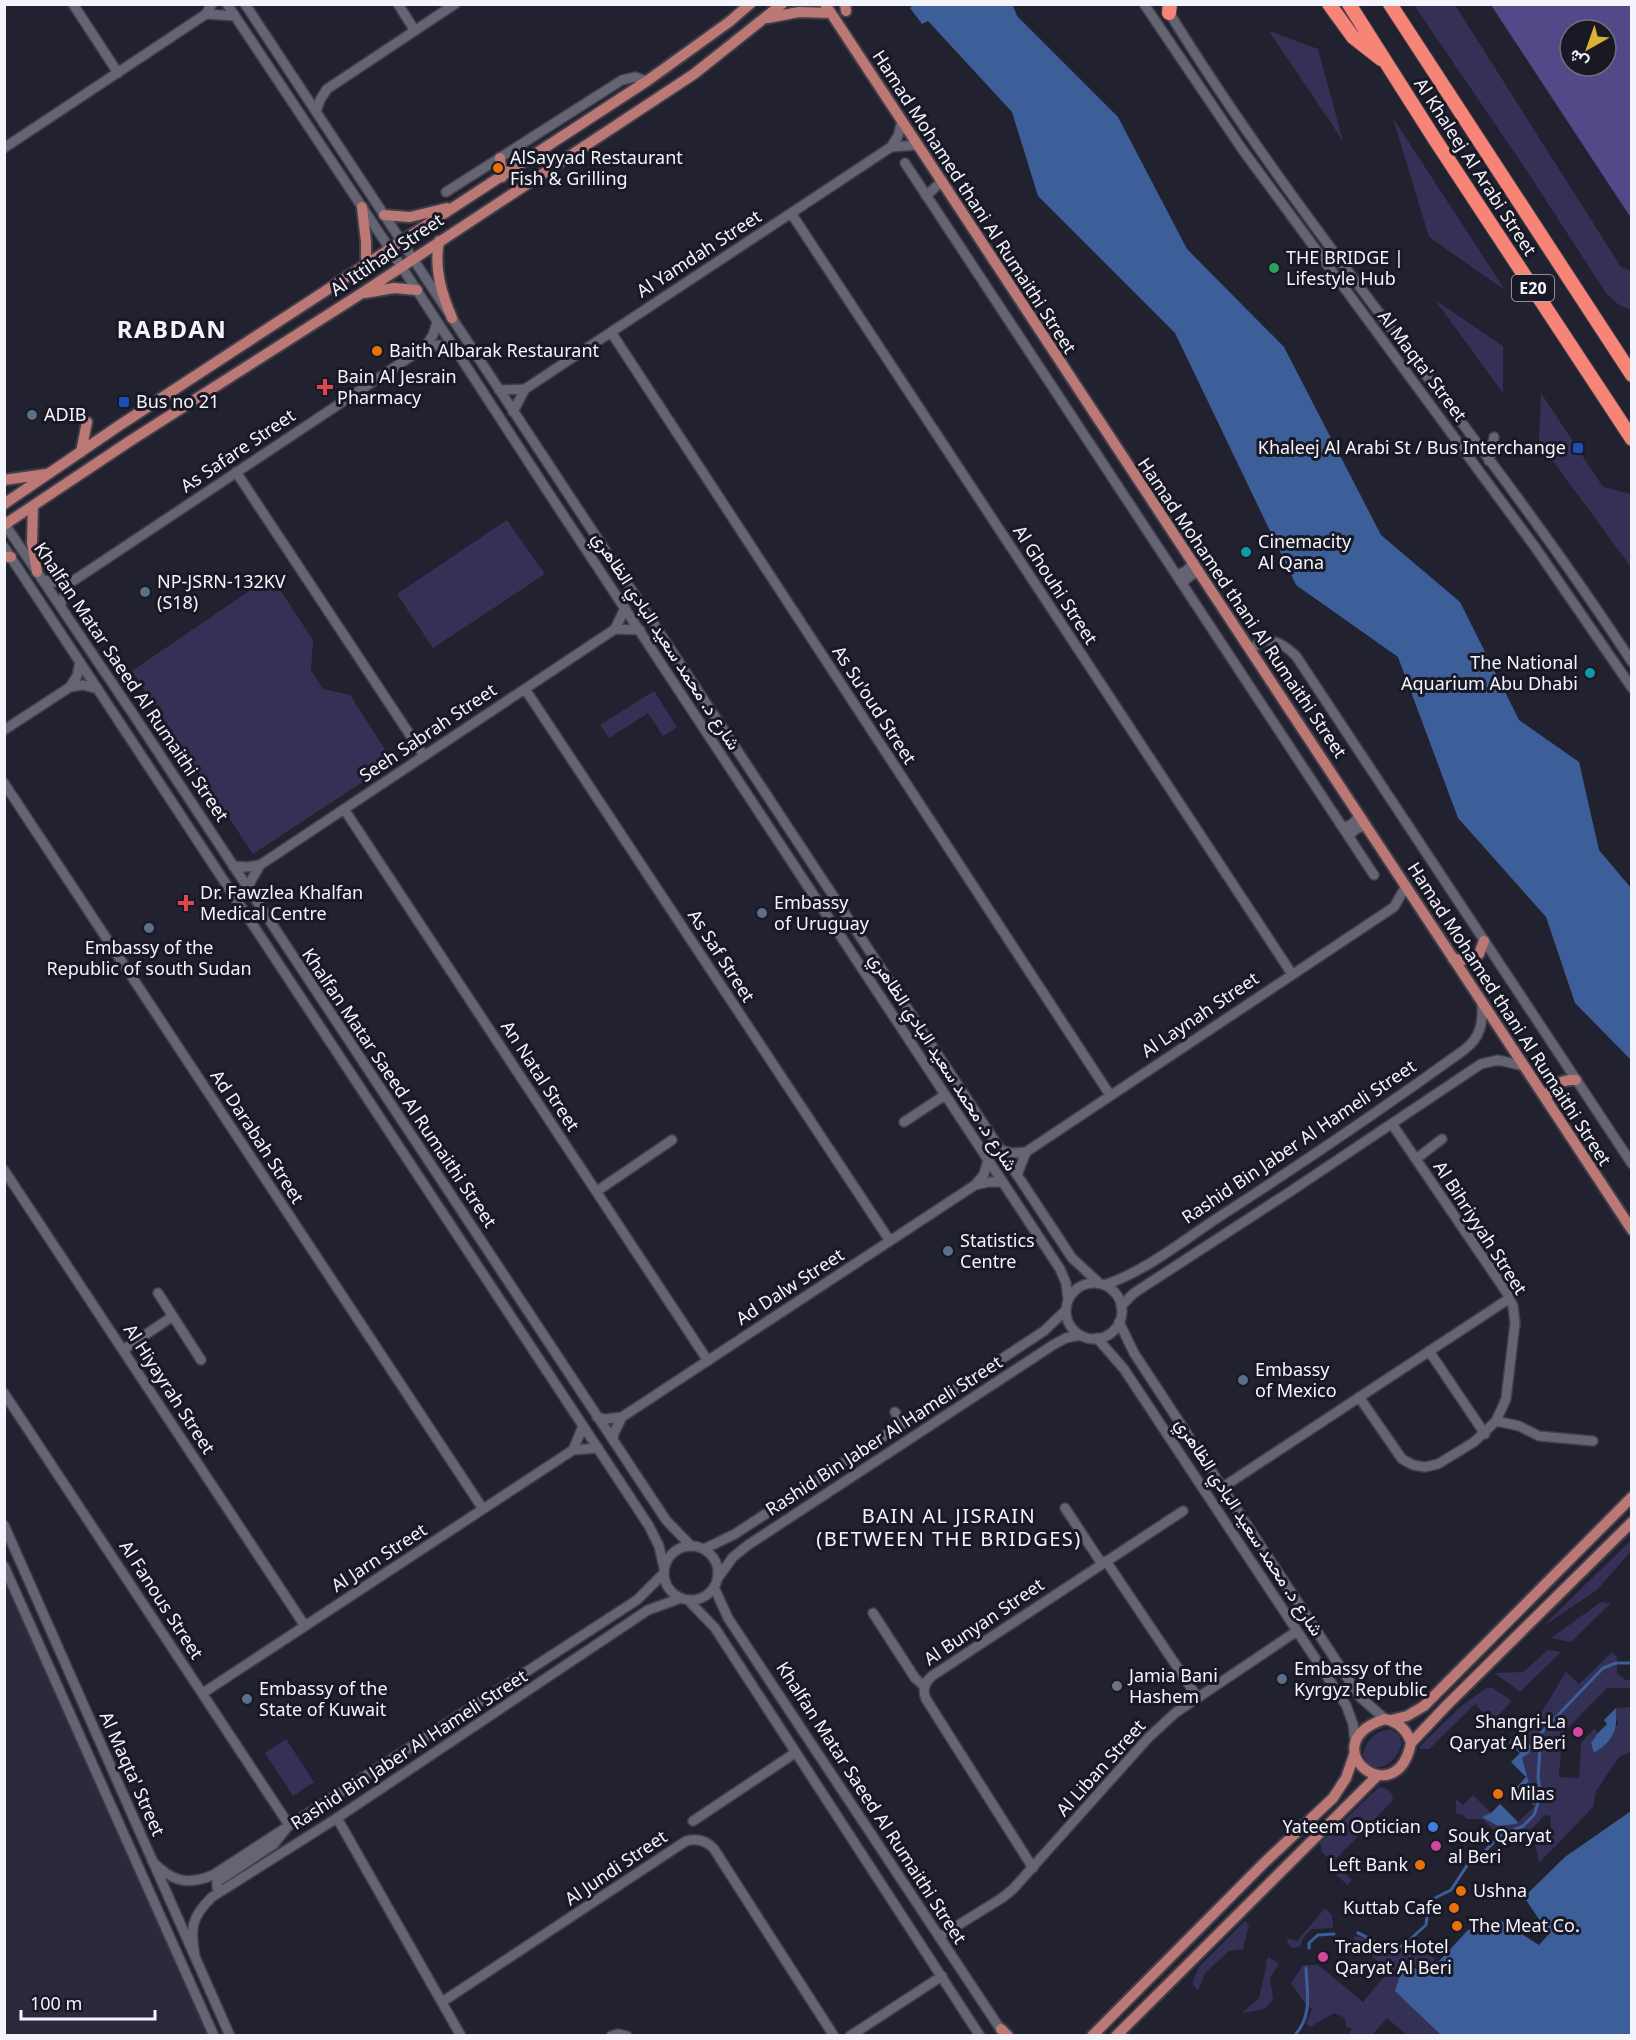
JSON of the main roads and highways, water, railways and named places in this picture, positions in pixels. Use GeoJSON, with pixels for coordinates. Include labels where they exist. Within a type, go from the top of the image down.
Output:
{"type":"FeatureCollection","features":[{"type":"Feature","properties":{"kind":"highway"},"geometry":{"type":"LineString","coordinates":[[1329,4],[1353,37],[1388,64]]}},
{"type":"Feature","properties":{"kind":"highway","name":"Al Khaleej Al Arabi Street"},"geometry":{"type":"LineString","coordinates":[[1349,4],[1632,439]]}},
{"type":"Feature","properties":{"kind":"highway","name":"Al Khaleej Al Arabi Street"},"geometry":{"type":"LineString","coordinates":[[1390,4],[1632,375]]}},
{"type":"Feature","properties":{"kind":"main road","name":"Al Ittihad Street"},"geometry":{"type":"LineString","coordinates":[[4,504],[647,81],[721,28],[750,4]]}},
{"type":"Feature","properties":{"kind":"main road","name":"Al Ittihad Street"},"geometry":{"type":"LineString","coordinates":[[5,524],[359,295],[711,63],[782,4]]}},
{"type":"Feature","properties":{"kind":"main road"},"geometry":{"type":"LineString","coordinates":[[765,19],[827,9]]}},
{"type":"Feature","properties":{"kind":"main road","name":"Hamad Mohamed thani Al Rumaithi Street"},"geometry":{"type":"LineString","coordinates":[[827,9],[1632,1230]]}},
{"type":"Feature","properties":{"kind":"main road"},"geometry":{"type":"LineString","coordinates":[[500,158],[502,177]]}},
{"type":"Feature","properties":{"kind":"main road"},"geometry":{"type":"LineString","coordinates":[[384,215],[418,216],[461,203]]}},
{"type":"Feature","properties":{"kind":"main road"},"geometry":{"type":"LineString","coordinates":[[362,207],[366,265]]}},
{"type":"Feature","properties":{"kind":"main road"},"geometry":{"type":"LineString","coordinates":[[439,241],[436,264],[438,283],[452,318]]}},
{"type":"Feature","properties":{"kind":"main road"},"geometry":{"type":"LineString","coordinates":[[359,295],[394,288],[417,290]]}},
{"type":"Feature","properties":{"kind":"main road"},"geometry":{"type":"LineString","coordinates":[[81,452],[87,422]]}},
{"type":"Feature","properties":{"kind":"main road"},"geometry":{"type":"LineString","coordinates":[[4,480],[49,474]]}},
{"type":"Feature","properties":{"kind":"main road"},"geometry":{"type":"LineString","coordinates":[[33,506],[32,543],[39,575]]}},
{"type":"Feature","properties":{"kind":"main road"},"geometry":{"type":"LineString","coordinates":[[1453,958],[1473,960],[1479,954],[1484,940]]}},
{"type":"Feature","properties":{"kind":"main road"},"geometry":{"type":"LineString","coordinates":[[1546,1099],[1551,1089],[1559,1082],[1576,1080]]}},
{"type":"Feature","properties":{"kind":"main road"},"geometry":{"type":"LineString","coordinates":[[1092,2036],[1264,1863],[1333,1798],[1346,1778],[1355,1749],[1367,1727],[1415,1713],[1424,1706],[1632,1497]]}},
{"type":"Feature","properties":{"kind":"main road"},"geometry":{"type":"LineString","coordinates":[[1355,1749],[1362,1768],[1377,1776],[1385,1775],[1400,1766],[1407,1759],[1411,1743],[1447,1705],[1632,1522]]}},
{"type":"Feature","properties":{"kind":"main road"},"geometry":{"type":"LineString","coordinates":[[1388,1720],[1405,1729],[1411,1743]]}},
{"type":"Feature","properties":{"kind":"main road"},"geometry":{"type":"LineString","coordinates":[[1116,2036],[1377,1776]]}},
{"type":"Feature","properties":{"kind":"water"},"geometry":{"type":"Polygon","coordinates":[[[914,4],[1013,5],[1017,16],[1118,117],[1187,249],[1284,347],[1381,535],[1460,602],[1519,720],[1579,762],[1599,850],[1631,888],[1631,1060],[1575,1003],[1546,917],[1458,818],[1398,657],[1296,585],[1175,333],[1038,196],[1012,112],[928,21],[922,24],[910,8],[914,4]]]}},
{"type":"Feature","properties":{"kind":"water"},"geometry":{"type":"Polygon","coordinates":[[[1616,1708],[1613,1734],[1606,1744],[1594,1753],[1591,1743],[1607,1724],[1604,1720],[1616,1708]]]}},
{"type":"Feature","properties":{"kind":"water"},"geometry":{"type":"Polygon","coordinates":[[[1526,1738],[1531,1747],[1529,1753],[1522,1758],[1535,1806],[1516,1788],[1526,1777],[1511,1762],[1520,1753],[1509,1743],[1512,1739],[1526,1738]]]}},
{"type":"Feature","properties":{"kind":"water"},"geometry":{"type":"Polygon","coordinates":[[[1500,1804],[1518,1822],[1516,1824],[1498,1826],[1482,1817],[1491,1813],[1500,1804]]]}},
{"type":"Feature","properties":{"kind":"water"},"geometry":{"type":"Polygon","coordinates":[[[1631,1811],[1631,2035],[1441,2035],[1395,1991],[1404,1964],[1428,1973],[1468,1930],[1498,1919],[1539,1945],[1549,1934],[1524,1897],[1565,1857],[1631,1811]]]}},
{"type":"Feature","properties":{"kind":"waterway"},"geometry":{"type":"LineString","coordinates":[[1485,1851],[1500,1836],[1523,1826],[1534,1815],[1541,1795],[1538,1777],[1541,1733],[1603,1668],[1616,1663],[1631,1663]]}},
{"type":"Feature","properties":{"kind":"waterway"},"geometry":{"type":"LineString","coordinates":[[1358,1933],[1393,1951],[1406,1943],[1426,1925],[1429,1901],[1451,1890],[1470,1861]]}},
{"type":"Feature","properties":{"kind":"waterway"},"geometry":{"type":"LineString","coordinates":[[1309,1948],[1309,1943],[1318,1935],[1334,1934]]}},
{"type":"Feature","properties":{"kind":"waterway"},"geometry":{"type":"LineString","coordinates":[[1294,2036],[1304,2020],[1308,2004],[1306,1968]]}},
{"type":"Feature","properties":{"kind":"place","name":"AlSayyad Restaurant Fish & Grilling"},"geometry":{"type":"Point","coordinates":[498,168]}},
{"type":"Feature","properties":{"kind":"place","name":"THE BRIDGE | Lifestyle Hub"},"geometry":{"type":"Point","coordinates":[1274,268]}},
{"type":"Feature","properties":{"kind":"place","name":"Baith Albarak Restaurant"},"geometry":{"type":"Point","coordinates":[377,351]}},
{"type":"Feature","properties":{"kind":"place","name":"Bain Al Jesrain Pharmacy"},"geometry":{"type":"Point","coordinates":[325,387]}},
{"type":"Feature","properties":{"kind":"place","name":"Bus no 21"},"geometry":{"type":"Point","coordinates":[124,402]}},
{"type":"Feature","properties":{"kind":"place","name":"ADIB"},"geometry":{"type":"Point","coordinates":[32,415]}},
{"type":"Feature","properties":{"kind":"place","name":"Khaleej Al Arabi St / Bus Interchange"},"geometry":{"type":"Point","coordinates":[1578,448]}},
{"type":"Feature","properties":{"kind":"place","name":"Cinemacity Al Qana"},"geometry":{"type":"Point","coordinates":[1246,552]}},
{"type":"Feature","properties":{"kind":"place","name":"NP-JSRN-132KV (S18)"},"geometry":{"type":"Point","coordinates":[145,592]}},
{"type":"Feature","properties":{"kind":"place","name":"The National Aquarium Abu Dhabi"},"geometry":{"type":"Point","coordinates":[1590,673]}},
{"type":"Feature","properties":{"kind":"place","name":"Dr. Fawzlea Khalfan Medical Centre"},"geometry":{"type":"Point","coordinates":[186,903]}},
{"type":"Feature","properties":{"kind":"place","name":"Embassy of Uruguay"},"geometry":{"type":"Point","coordinates":[762,913]}},
{"type":"Feature","properties":{"kind":"place","name":"Embassy of the Republic of south Sudan"},"geometry":{"type":"Point","coordinates":[149,928]}},
{"type":"Feature","properties":{"kind":"place","name":"Statistics Centre"},"geometry":{"type":"Point","coordinates":[948,1251]}},
{"type":"Feature","properties":{"kind":"place","name":"Embassy of Mexico"},"geometry":{"type":"Point","coordinates":[1243,1380]}},
{"type":"Feature","properties":{"kind":"place","name":"Embassy of the Kyrgyz Republic"},"geometry":{"type":"Point","coordinates":[1282,1679]}},
{"type":"Feature","properties":{"kind":"place","name":"Jamia Bani Hashem"},"geometry":{"type":"Point","coordinates":[1117,1686]}},
{"type":"Feature","properties":{"kind":"place","name":"Embassy of the State of Kuwait"},"geometry":{"type":"Point","coordinates":[247,1699]}},
{"type":"Feature","properties":{"kind":"place","name":"Shangri-La Qaryat Al Beri"},"geometry":{"type":"Point","coordinates":[1578,1732]}},
{"type":"Feature","properties":{"kind":"place","name":"Milas"},"geometry":{"type":"Point","coordinates":[1498,1794]}},
{"type":"Feature","properties":{"kind":"place","name":"Yateem Optician"},"geometry":{"type":"Point","coordinates":[1433,1827]}},
{"type":"Feature","properties":{"kind":"place","name":"Souk Qaryat al Beri"},"geometry":{"type":"Point","coordinates":[1436,1846]}},
{"type":"Feature","properties":{"kind":"place","name":"Left Bank"},"geometry":{"type":"Point","coordinates":[1420,1865]}},
{"type":"Feature","properties":{"kind":"place","name":"Ushna"},"geometry":{"type":"Point","coordinates":[1461,1891]}},
{"type":"Feature","properties":{"kind":"place","name":"Kuttab Cafe"},"geometry":{"type":"Point","coordinates":[1454,1908]}},
{"type":"Feature","properties":{"kind":"place","name":"The Meat Co."},"geometry":{"type":"Point","coordinates":[1457,1926]}},
{"type":"Feature","properties":{"kind":"place","name":"Traders Hotel Qaryat Al Beri"},"geometry":{"type":"Point","coordinates":[1323,1957]}},
{"type":"Feature","properties":{"kind":"district","name":"RABDAN"},"geometry":{"type":"Point","coordinates":[172,330]}},
{"type":"Feature","properties":{"kind":"district","name":"BAIN AL JISRAIN (BETWEEN THE BRIDGES)"},"geometry":{"type":"Point","coordinates":[949,1528]}}]}
